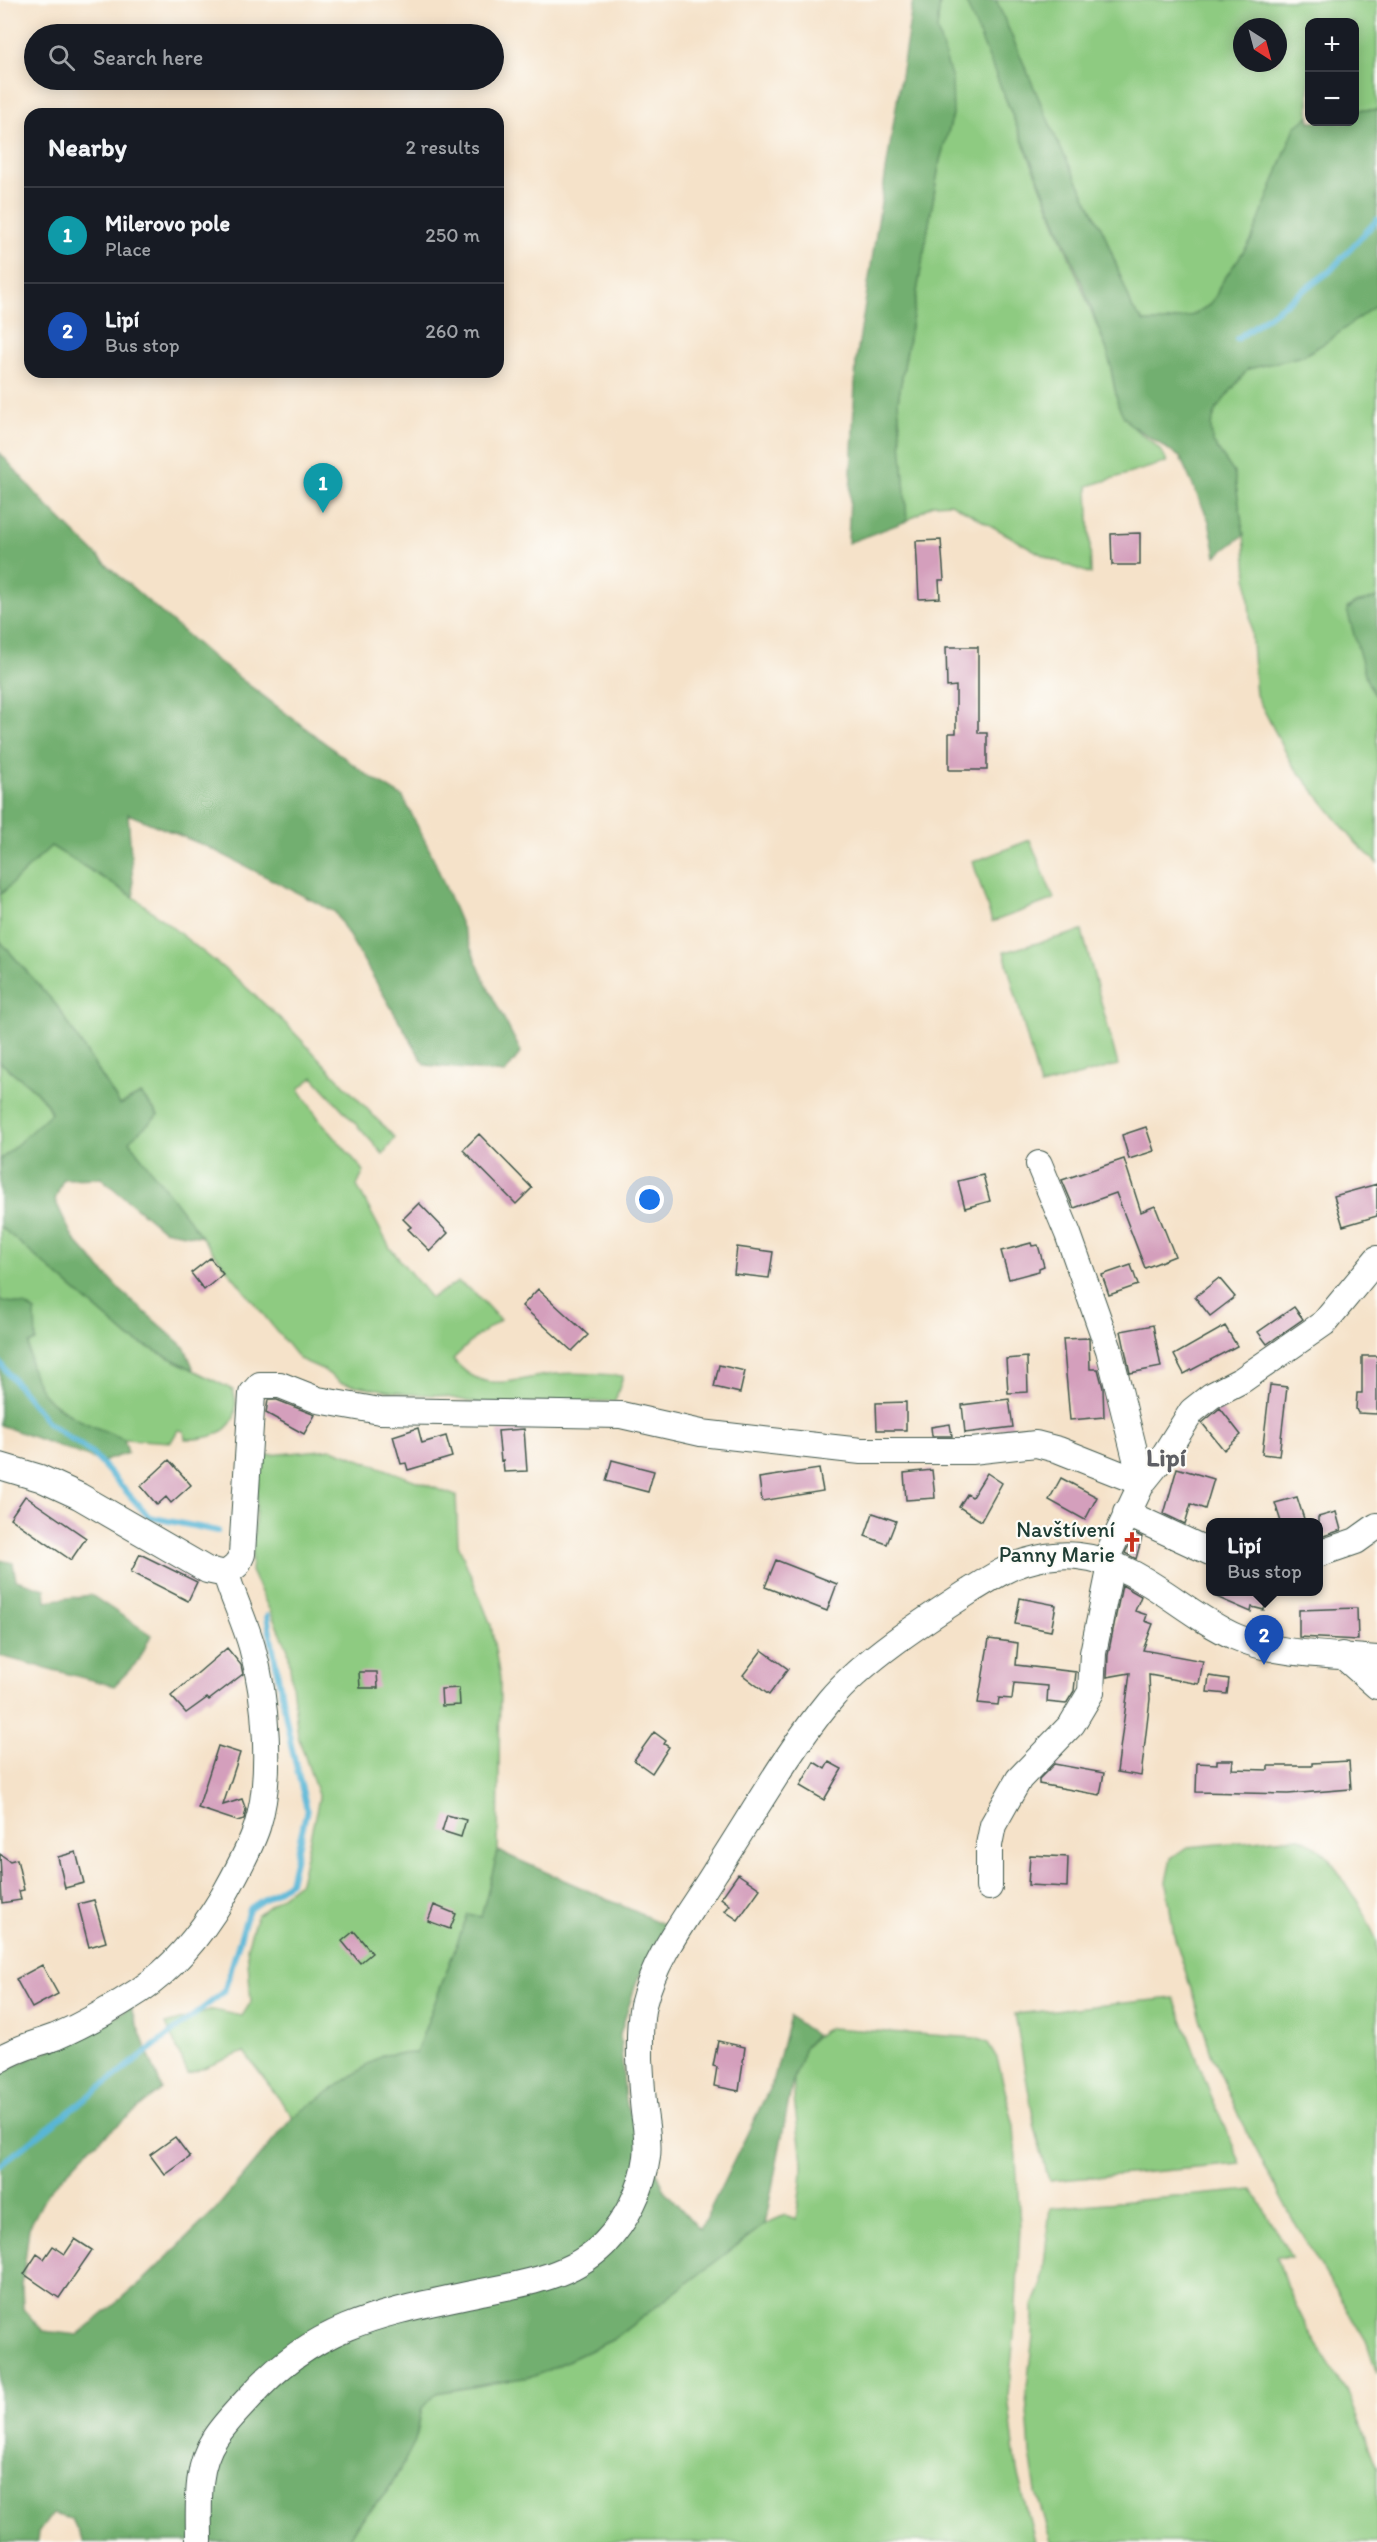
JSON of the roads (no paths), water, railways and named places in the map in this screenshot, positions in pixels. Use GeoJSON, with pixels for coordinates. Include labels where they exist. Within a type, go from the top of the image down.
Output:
{"type":"FeatureCollection","features":[{"type":"Feature","properties":{"kind":"street"},"geometry":{"type":"LineString","coordinates":[[1039,1164],[1068,1234],[1109,1350],[1142,1483]]}},
{"type":"Feature","properties":{"kind":"street"},"geometry":{"type":"LineString","coordinates":[[989,1887],[989,1845],[993,1825],[1019,1779],[1072,1724],[1091,1692],[1093,1653],[1108,1564],[1126,1513],[1142,1483],[1163,1457],[1192,1411],[1211,1396],[1242,1380],[1324,1323],[1377,1259]]}},
{"type":"Feature","properties":{"kind":"street"},"geometry":{"type":"LineString","coordinates":[[226,1574],[237,1565],[243,1554],[252,1394],[260,1385],[280,1385],[318,1400],[380,1412],[621,1415],[701,1433],[861,1451],[972,1450],[1036,1444],[1059,1450],[1142,1483]]}},
{"type":"Feature","properties":{"kind":"street"},"geometry":{"type":"LineString","coordinates":[[0,1466],[40,1478],[80,1496],[207,1570],[226,1574]]}},
{"type":"Feature","properties":{"kind":"street"},"geometry":{"type":"LineString","coordinates":[[1126,1513],[1206,1550]]}},
{"type":"Feature","properties":{"kind":"street"},"geometry":{"type":"LineString","coordinates":[[1323,1552],[1356,1541],[1377,1526]]}},
{"type":"Feature","properties":{"kind":"street"},"geometry":{"type":"LineString","coordinates":[[199,2542],[201,2477],[212,2442],[254,2392],[291,2359],[328,2335],[357,2322],[507,2287],[568,2269],[603,2245],[621,2223],[637,2193],[647,2156],[640,2036],[641,2015],[654,1973],[665,1950],[816,1718],[840,1689],[861,1670],[937,1612],[1023,1563],[1058,1556],[1076,1556],[1108,1564],[1146,1582],[1220,1630],[1240,1639],[1291,1652],[1377,1659]]}},
{"type":"Feature","properties":{"kind":"street"},"geometry":{"type":"LineString","coordinates":[[0,2059],[25,2046],[55,2037],[162,1975],[208,1921],[236,1873],[257,1827],[265,1785],[264,1740],[262,1699],[252,1646],[226,1574]]}},
{"type":"Feature","properties":{"kind":"street"},"geometry":{"type":"LineString","coordinates":[[1342,1655],[1377,1686]]}},
{"type":"Feature","properties":{"kind":"waterway"},"geometry":{"type":"LineString","coordinates":[[1237,339],[1330,271],[1377,220]]}},
{"type":"Feature","properties":{"kind":"waterway"},"geometry":{"type":"LineString","coordinates":[[0,1363],[48,1423],[93,1454],[149,1517],[218,1531]]}},
{"type":"Feature","properties":{"kind":"waterway"},"geometry":{"type":"LineString","coordinates":[[0,2165],[224,1992],[249,1909],[290,1882],[307,1809],[291,1745],[267,1616]]}},
{"type":"Feature","properties":{"kind":"place","name":"Milerovo pole"},"geometry":{"type":"Point","coordinates":[323,513]}},
{"type":"Feature","properties":{"kind":"place","name":"Navštívení Panny Marie"},"geometry":{"type":"Point","coordinates":[1132,1542]}},
{"type":"Feature","properties":{"kind":"place","name":"Lipí"},"geometry":{"type":"Point","coordinates":[1264,1665]}},
{"type":"Feature","properties":{"kind":"district","name":"Lipí"},"geometry":{"type":"Point","coordinates":[1166,1457]}}]}
